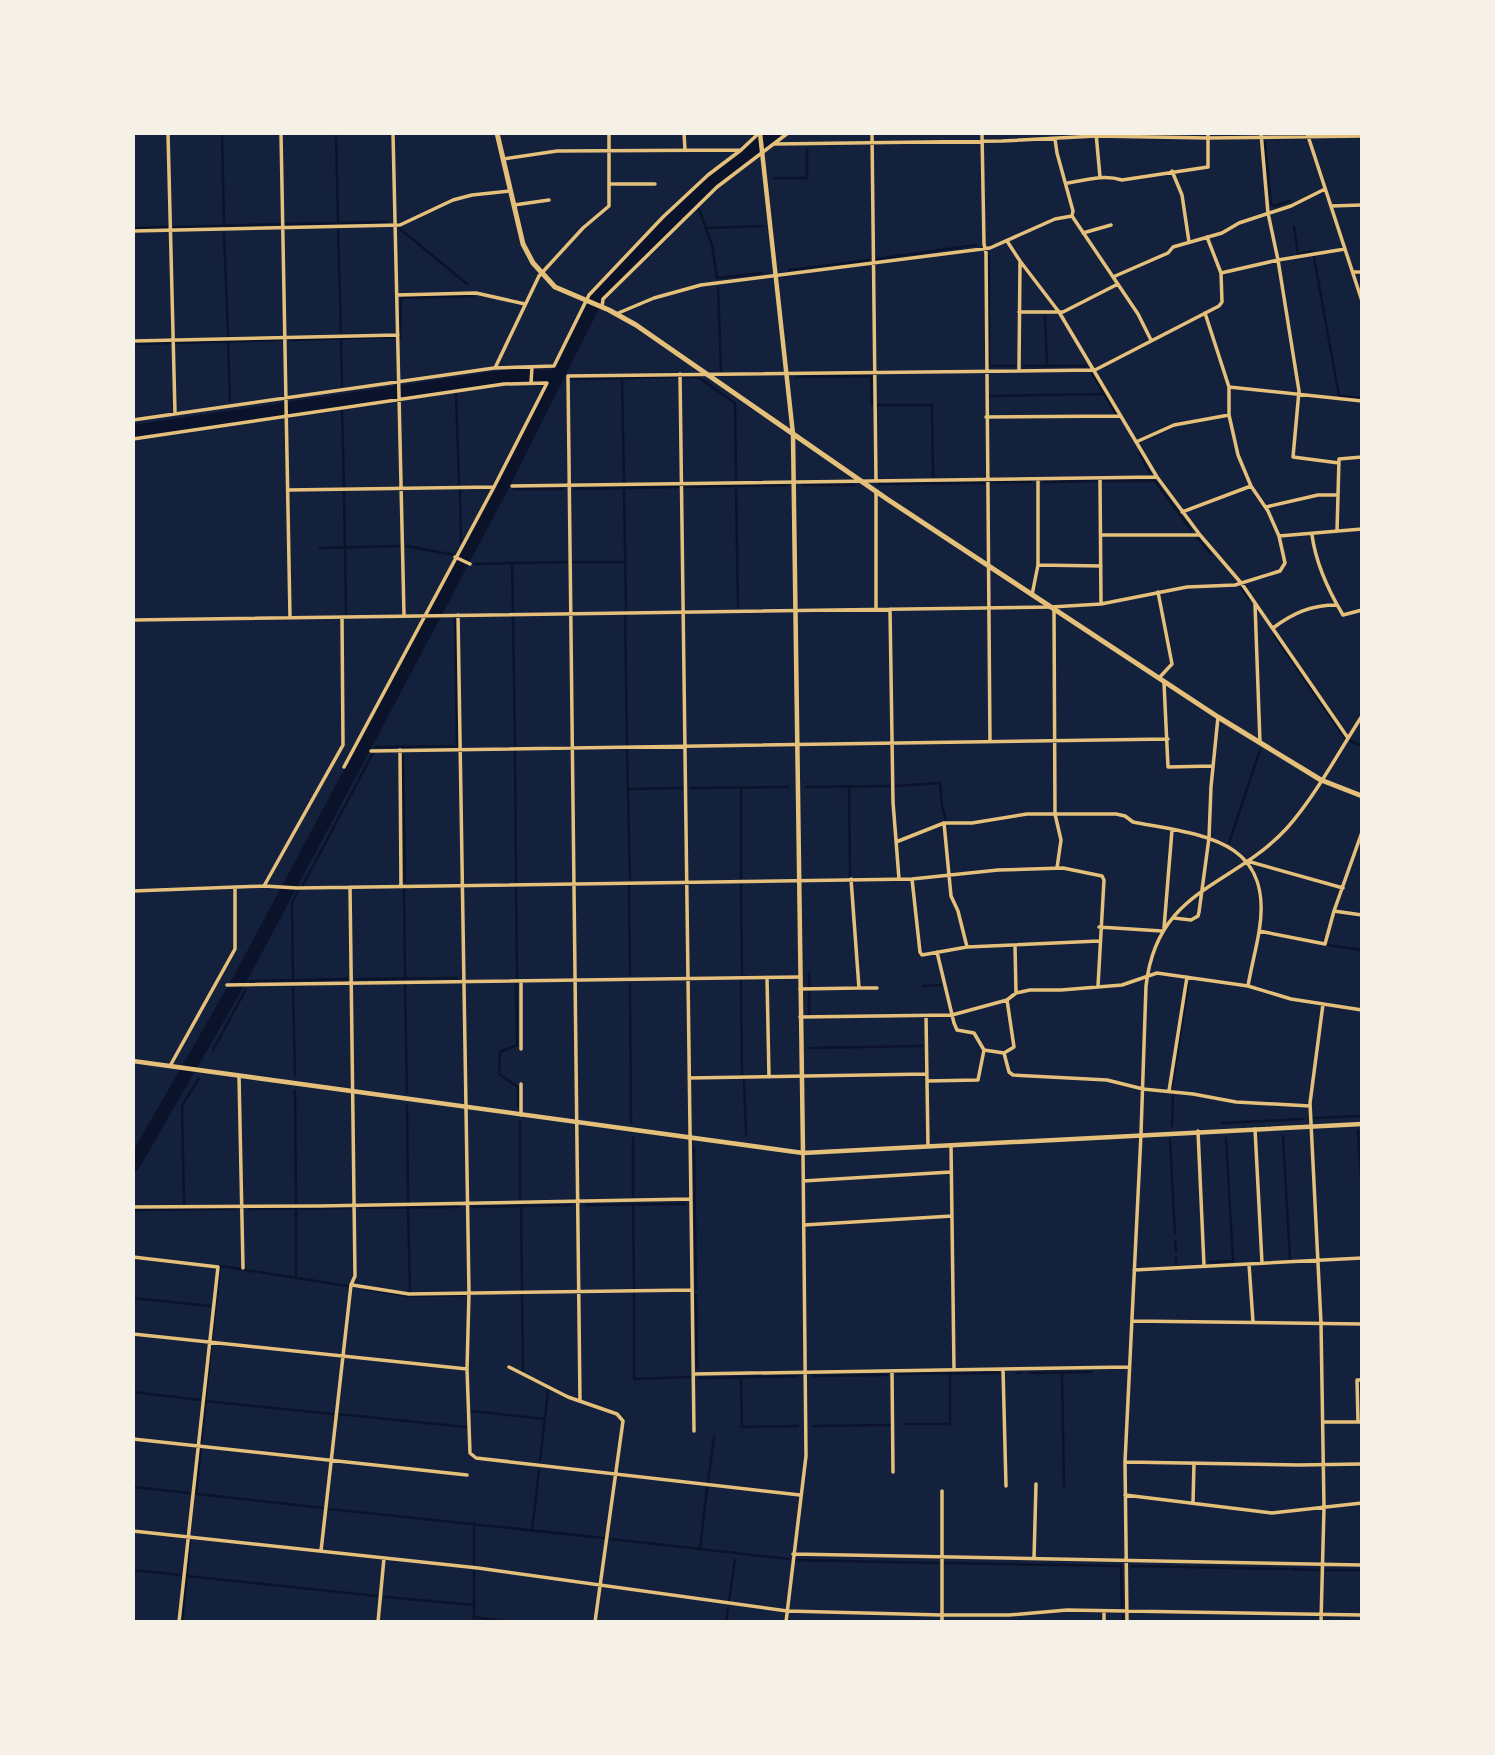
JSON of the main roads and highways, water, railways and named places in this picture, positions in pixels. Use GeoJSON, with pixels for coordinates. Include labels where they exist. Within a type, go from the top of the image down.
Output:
{"type":"FeatureCollection","features":[{"type":"Feature","properties":{"kind":"main road"},"geometry":{"type":"LineString","coordinates":[[497,133],[523,244],[542,274],[555,287],[616,314],[670,347],[862,482],[1218,717],[1321,780],[1362,796]]}},
{"type":"Feature","properties":{"kind":"waterway"},"geometry":{"type":"LineString","coordinates":[[222,133],[224,224]]}},
{"type":"Feature","properties":{"kind":"waterway"},"geometry":{"type":"LineString","coordinates":[[336,133],[338,223]]}},
{"type":"Feature","properties":{"kind":"waterway"},"geometry":{"type":"LineString","coordinates":[[133,1165],[239,981],[501,488],[597,297],[690,201],[773,133]]}},
{"type":"Feature","properties":{"kind":"waterway"},"geometry":{"type":"LineString","coordinates":[[1213,133],[1253,133]]}},
{"type":"Feature","properties":{"kind":"waterway"},"geometry":{"type":"LineString","coordinates":[[1265,142],[1271,204],[1274,206],[1290,201]]}},
{"type":"Feature","properties":{"kind":"waterway"},"geometry":{"type":"LineString","coordinates":[[774,178],[807,178],[807,149]]}},
{"type":"Feature","properties":{"kind":"waterway"},"geometry":{"type":"LineString","coordinates":[[699,209],[712,245],[717,278],[762,273]]}},
{"type":"Feature","properties":{"kind":"waterway"},"geometry":{"type":"LineString","coordinates":[[285,224],[387,222]]}},
{"type":"Feature","properties":{"kind":"waterway"},"geometry":{"type":"LineString","coordinates":[[173,227],[279,224]]}},
{"type":"Feature","properties":{"kind":"waterway"},"geometry":{"type":"LineString","coordinates":[[706,228],[762,226]]}},
{"type":"Feature","properties":{"kind":"waterway"},"geometry":{"type":"LineString","coordinates":[[133,228],[168,227]]}},
{"type":"Feature","properties":{"kind":"waterway"},"geometry":{"type":"LineString","coordinates":[[1294,227],[1298,254],[1312,251]]}},
{"type":"Feature","properties":{"kind":"waterway"},"geometry":{"type":"LineString","coordinates":[[399,228],[467,284]]}},
{"type":"Feature","properties":{"kind":"waterway"},"geometry":{"type":"LineString","coordinates":[[338,229],[341,333]]}},
{"type":"Feature","properties":{"kind":"waterway"},"geometry":{"type":"LineString","coordinates":[[224,233],[228,336]]}},
{"type":"Feature","properties":{"kind":"waterway"},"geometry":{"type":"LineString","coordinates":[[876,259],[976,245]]}},
{"type":"Feature","properties":{"kind":"waterway"},"geometry":{"type":"LineString","coordinates":[[989,256],[989,366],[1015,366]]}},
{"type":"Feature","properties":{"kind":"waterway"},"geometry":{"type":"LineString","coordinates":[[1314,257],[1339,396],[1362,398]]}},
{"type":"Feature","properties":{"kind":"waterway"},"geometry":{"type":"LineString","coordinates":[[789,270],[869,260]]}},
{"type":"Feature","properties":{"kind":"waterway"},"geometry":{"type":"LineString","coordinates":[[718,287],[721,371]]}},
{"type":"Feature","properties":{"kind":"waterway"},"geometry":{"type":"LineString","coordinates":[[400,338],[401,298],[473,296]]}},
{"type":"Feature","properties":{"kind":"waterway"},"geometry":{"type":"LineString","coordinates":[[1045,315],[1047,366]]}},
{"type":"Feature","properties":{"kind":"waterway"},"geometry":{"type":"LineString","coordinates":[[289,340],[396,337]]}},
{"type":"Feature","properties":{"kind":"waterway"},"geometry":{"type":"LineString","coordinates":[[341,339],[342,386]]}},
{"type":"Feature","properties":{"kind":"waterway"},"geometry":{"type":"LineString","coordinates":[[176,343],[283,340]]}},
{"type":"Feature","properties":{"kind":"waterway"},"geometry":{"type":"LineString","coordinates":[[228,341],[230,401]]}},
{"type":"Feature","properties":{"kind":"waterway"},"geometry":{"type":"LineString","coordinates":[[133,344],[171,343]]}},
{"type":"Feature","properties":{"kind":"waterway"},"geometry":{"type":"LineString","coordinates":[[1024,366],[1086,366]]}},
{"type":"Feature","properties":{"kind":"waterway"},"geometry":{"type":"LineString","coordinates":[[1092,373],[1116,414]]}},
{"type":"Feature","properties":{"kind":"waterway"},"geometry":{"type":"LineString","coordinates":[[133,432],[513,376],[556,377]]}},
{"type":"Feature","properties":{"kind":"waterway"},"geometry":{"type":"LineString","coordinates":[[796,377],[871,376],[872,405]]}},
{"type":"Feature","properties":{"kind":"waterway"},"geometry":{"type":"LineString","coordinates":[[570,379],[678,377]]}},
{"type":"Feature","properties":{"kind":"waterway"},"geometry":{"type":"LineString","coordinates":[[682,377],[698,377],[735,403],[736,480]]}},
{"type":"Feature","properties":{"kind":"waterway"},"geometry":{"type":"LineString","coordinates":[[622,378],[624,482]]}},
{"type":"Feature","properties":{"kind":"waterway"},"geometry":{"type":"LineString","coordinates":[[456,393],[459,485]]}},
{"type":"Feature","properties":{"kind":"waterway"},"geometry":{"type":"LineString","coordinates":[[989,396],[1104,394]]}},
{"type":"Feature","properties":{"kind":"waterway"},"geometry":{"type":"LineString","coordinates":[[877,405],[932,405],[933,477]]}},
{"type":"Feature","properties":{"kind":"waterway"},"geometry":{"type":"LineString","coordinates":[[342,410],[344,487]]}},
{"type":"Feature","properties":{"kind":"waterway"},"geometry":{"type":"LineString","coordinates":[[1139,453],[1150,473]]}},
{"type":"Feature","properties":{"kind":"waterway"},"geometry":{"type":"LineString","coordinates":[[1043,482],[1096,481]]}},
{"type":"Feature","properties":{"kind":"waterway"},"geometry":{"type":"LineString","coordinates":[[1104,481],[1155,481],[1191,530]]}},
{"type":"Feature","properties":{"kind":"waterway"},"geometry":{"type":"LineString","coordinates":[[991,482],[1031,482]]}},
{"type":"Feature","properties":{"kind":"waterway"},"geometry":{"type":"LineString","coordinates":[[879,484],[984,483]]}},
{"type":"Feature","properties":{"kind":"waterway"},"geometry":{"type":"LineString","coordinates":[[684,487],[787,485]]}},
{"type":"Feature","properties":{"kind":"waterway"},"geometry":{"type":"LineString","coordinates":[[802,485],[854,485]]}},
{"type":"Feature","properties":{"kind":"waterway"},"geometry":{"type":"LineString","coordinates":[[736,486],[738,607]]}},
{"type":"Feature","properties":{"kind":"waterway"},"geometry":{"type":"LineString","coordinates":[[575,489],[680,487]]}},
{"type":"Feature","properties":{"kind":"waterway"},"geometry":{"type":"LineString","coordinates":[[514,489],[563,489]]}},
{"type":"Feature","properties":{"kind":"waterway"},"geometry":{"type":"LineString","coordinates":[[624,489],[626,610]]}},
{"type":"Feature","properties":{"kind":"waterway"},"geometry":{"type":"LineString","coordinates":[[460,490],[461,542]]}},
{"type":"Feature","properties":{"kind":"waterway"},"geometry":{"type":"LineString","coordinates":[[344,492],[346,613]]}},
{"type":"Feature","properties":{"kind":"waterway"},"geometry":{"type":"LineString","coordinates":[[1197,537],[1211,554]]}},
{"type":"Feature","properties":{"kind":"waterway"},"geometry":{"type":"LineString","coordinates":[[320,548],[399,546]]}},
{"type":"Feature","properties":{"kind":"waterway"},"geometry":{"type":"LineString","coordinates":[[406,546],[454,555]]}},
{"type":"Feature","properties":{"kind":"waterway"},"geometry":{"type":"LineString","coordinates":[[474,564],[567,562]]}},
{"type":"Feature","properties":{"kind":"waterway"},"geometry":{"type":"LineString","coordinates":[[573,562],[625,562]]}},
{"type":"Feature","properties":{"kind":"waterway"},"geometry":{"type":"LineString","coordinates":[[512,563],[513,611]]}},
{"type":"Feature","properties":{"kind":"waterway"},"geometry":{"type":"LineString","coordinates":[[1241,588],[1250,600]]}},
{"type":"Feature","properties":{"kind":"waterway"},"geometry":{"type":"LineString","coordinates":[[625,615],[627,745]]}},
{"type":"Feature","properties":{"kind":"waterway"},"geometry":{"type":"LineString","coordinates":[[513,617],[515,747]]}},
{"type":"Feature","properties":{"kind":"waterway"},"geometry":{"type":"LineString","coordinates":[[375,747],[457,746],[455,618]]}},
{"type":"Feature","properties":{"kind":"waterway"},"geometry":{"type":"LineString","coordinates":[[1274,635],[1345,738]]}},
{"type":"Feature","properties":{"kind":"waterway"},"geometry":{"type":"LineString","coordinates":[[1350,741],[1362,746]]}},
{"type":"Feature","properties":{"kind":"waterway"},"geometry":{"type":"LineString","coordinates":[[627,750],[630,879]]}},
{"type":"Feature","properties":{"kind":"waterway"},"geometry":{"type":"LineString","coordinates":[[1229,843],[1260,750]]}},
{"type":"Feature","properties":{"kind":"waterway"},"geometry":{"type":"LineString","coordinates":[[515,751],[516,882]]}},
{"type":"Feature","properties":{"kind":"waterway"},"geometry":{"type":"LineString","coordinates":[[303,885],[373,753]]}},
{"type":"Feature","properties":{"kind":"waterway"},"geometry":{"type":"LineString","coordinates":[[403,756],[405,881]]}},
{"type":"Feature","properties":{"kind":"waterway"},"geometry":{"type":"LineString","coordinates":[[896,786],[940,783],[946,820]]}},
{"type":"Feature","properties":{"kind":"waterway"},"geometry":{"type":"LineString","coordinates":[[849,786],[850,877]]}},
{"type":"Feature","properties":{"kind":"waterway"},"geometry":{"type":"LineString","coordinates":[[806,787],[889,786]]}},
{"type":"Feature","properties":{"kind":"waterway"},"geometry":{"type":"LineString","coordinates":[[741,787],[741,878]]}},
{"type":"Feature","properties":{"kind":"waterway"},"geometry":{"type":"LineString","coordinates":[[690,788],[788,787]]}},
{"type":"Feature","properties":{"kind":"waterway"},"geometry":{"type":"LineString","coordinates":[[628,789],[682,788]]}},
{"type":"Feature","properties":{"kind":"waterway"},"geometry":{"type":"LineString","coordinates":[[741,884],[742,974]]}},
{"type":"Feature","properties":{"kind":"waterway"},"geometry":{"type":"LineString","coordinates":[[629,885],[630,975]]}},
{"type":"Feature","properties":{"kind":"waterway"},"geometry":{"type":"LineString","coordinates":[[516,887],[517,977]]}},
{"type":"Feature","properties":{"kind":"waterway"},"geometry":{"type":"LineString","coordinates":[[404,888],[405,979]]}},
{"type":"Feature","properties":{"kind":"waterway"},"geometry":{"type":"LineString","coordinates":[[293,980],[292,903],[299,890]]}},
{"type":"Feature","properties":{"kind":"waterway"},"geometry":{"type":"LineString","coordinates":[[1328,945],[1362,950]]}},
{"type":"Feature","properties":{"kind":"waterway"},"geometry":{"type":"LineString","coordinates":[[809,973],[809,986]]}},
{"type":"Feature","properties":{"kind":"waterway"},"geometry":{"type":"LineString","coordinates":[[357,979],[457,978]]}},
{"type":"Feature","properties":{"kind":"waterway"},"geometry":{"type":"LineString","coordinates":[[250,981],[347,979]]}},
{"type":"Feature","properties":{"kind":"waterway"},"geometry":{"type":"LineString","coordinates":[[239,981],[245,981]]}},
{"type":"Feature","properties":{"kind":"waterway"},"geometry":{"type":"LineString","coordinates":[[741,981],[742,1075]]}},
{"type":"Feature","properties":{"kind":"waterway"},"geometry":{"type":"LineString","coordinates":[[516,984],[517,1045],[500,1052],[499,1074],[518,1087],[518,1107]]}},
{"type":"Feature","properties":{"kind":"waterway"},"geometry":{"type":"LineString","coordinates":[[630,984],[631,1122]]}},
{"type":"Feature","properties":{"kind":"waterway"},"geometry":{"type":"LineString","coordinates":[[405,985],[407,1092]]}},
{"type":"Feature","properties":{"kind":"waterway"},"geometry":{"type":"LineString","coordinates":[[923,986],[941,985]]}},
{"type":"Feature","properties":{"kind":"waterway"},"geometry":{"type":"LineString","coordinates":[[1172,1087],[1188,985]]}},
{"type":"Feature","properties":{"kind":"waterway"},"geometry":{"type":"LineString","coordinates":[[293,987],[295,1076]]}},
{"type":"Feature","properties":{"kind":"waterway"},"geometry":{"type":"LineString","coordinates":[[213,1050],[246,989]]}},
{"type":"Feature","properties":{"kind":"waterway"},"geometry":{"type":"LineString","coordinates":[[809,992],[809,1014]]}},
{"type":"Feature","properties":{"kind":"waterway"},"geometry":{"type":"LineString","coordinates":[[809,1048],[922,1046]]}},
{"type":"Feature","properties":{"kind":"waterway"},"geometry":{"type":"LineString","coordinates":[[184,1204],[182,1106],[199,1078]]}},
{"type":"Feature","properties":{"kind":"waterway"},"geometry":{"type":"LineString","coordinates":[[744,1079],[746,1135]]}},
{"type":"Feature","properties":{"kind":"waterway"},"geometry":{"type":"LineString","coordinates":[[133,1080],[133,1145]]}},
{"type":"Feature","properties":{"kind":"waterway"},"geometry":{"type":"LineString","coordinates":[[295,1091],[296,1203]]}},
{"type":"Feature","properties":{"kind":"waterway"},"geometry":{"type":"LineString","coordinates":[[1172,1126],[1173,1094]]}},
{"type":"Feature","properties":{"kind":"waterway"},"geometry":{"type":"LineString","coordinates":[[407,1106],[408,1201]]}},
{"type":"Feature","properties":{"kind":"waterway"},"geometry":{"type":"LineString","coordinates":[[1314,1118],[1362,1116]]}},
{"type":"Feature","properties":{"kind":"waterway"},"geometry":{"type":"LineString","coordinates":[[1222,1123],[1303,1119]]}},
{"type":"Feature","properties":{"kind":"waterway"},"geometry":{"type":"LineString","coordinates":[[520,1122],[520,1199]]}},
{"type":"Feature","properties":{"kind":"waterway"},"geometry":{"type":"LineString","coordinates":[[1358,1131],[1362,1195]]}},
{"type":"Feature","properties":{"kind":"waterway"},"geometry":{"type":"LineString","coordinates":[[1283,1136],[1290,1260]]}},
{"type":"Feature","properties":{"kind":"waterway"},"geometry":{"type":"LineString","coordinates":[[633,1138],[633,1197]]}},
{"type":"Feature","properties":{"kind":"waterway"},"geometry":{"type":"LineString","coordinates":[[1210,1262],[1233,1261],[1226,1138]]}},
{"type":"Feature","properties":{"kind":"waterway"},"geometry":{"type":"LineString","coordinates":[[1170,1139],[1175,1234]]}},
{"type":"Feature","properties":{"kind":"waterway"},"geometry":{"type":"LineString","coordinates":[[694,1148],[696,1289]]}},
{"type":"Feature","properties":{"kind":"waterway"},"geometry":{"type":"LineString","coordinates":[[633,1204],[634,1288]]}},
{"type":"Feature","properties":{"kind":"waterway"},"geometry":{"type":"LineString","coordinates":[[586,1205],[685,1204]]}},
{"type":"Feature","properties":{"kind":"waterway"},"geometry":{"type":"LineString","coordinates":[[472,1207],[571,1205]]}},
{"type":"Feature","properties":{"kind":"waterway"},"geometry":{"type":"LineString","coordinates":[[521,1206],[522,1291]]}},
{"type":"Feature","properties":{"kind":"waterway"},"geometry":{"type":"LineString","coordinates":[[360,1208],[459,1207]]}},
{"type":"Feature","properties":{"kind":"waterway"},"geometry":{"type":"LineString","coordinates":[[249,1209],[350,1208]]}},
{"type":"Feature","properties":{"kind":"waterway"},"geometry":{"type":"LineString","coordinates":[[408,1208],[410,1292]]}},
{"type":"Feature","properties":{"kind":"waterway"},"geometry":{"type":"LineString","coordinates":[[133,1210],[236,1209]]}},
{"type":"Feature","properties":{"kind":"waterway"},"geometry":{"type":"LineString","coordinates":[[296,1209],[296,1277]]}},
{"type":"Feature","properties":{"kind":"waterway"},"geometry":{"type":"LineString","coordinates":[[1175,1241],[1176,1251]]}},
{"type":"Feature","properties":{"kind":"waterway"},"geometry":{"type":"LineString","coordinates":[[1176,1257],[1176,1264]]}},
{"type":"Feature","properties":{"kind":"waterway"},"geometry":{"type":"LineString","coordinates":[[212,1340],[220,1266],[348,1286]]}},
{"type":"Feature","properties":{"kind":"waterway"},"geometry":{"type":"LineString","coordinates":[[366,1289],[408,1296],[464,1295]]}},
{"type":"Feature","properties":{"kind":"waterway"},"geometry":{"type":"LineString","coordinates":[[634,1293],[634,1379],[690,1377]]}},
{"type":"Feature","properties":{"kind":"waterway"},"geometry":{"type":"LineString","coordinates":[[522,1294],[523,1372]]}},
{"type":"Feature","properties":{"kind":"waterway"},"geometry":{"type":"LineString","coordinates":[[696,1295],[697,1368]]}},
{"type":"Feature","properties":{"kind":"waterway"},"geometry":{"type":"LineString","coordinates":[[133,1298],[210,1306]]}},
{"type":"Feature","properties":{"kind":"waterway"},"geometry":{"type":"LineString","coordinates":[[201,1444],[211,1346]]}},
{"type":"Feature","properties":{"kind":"waterway"},"geometry":{"type":"LineString","coordinates":[[1062,1372],[1064,1487]]}},
{"type":"Feature","properties":{"kind":"waterway"},"geometry":{"type":"LineString","coordinates":[[1029,1373],[1092,1372]]}},
{"type":"Feature","properties":{"kind":"waterway"},"geometry":{"type":"LineString","coordinates":[[904,1424],[950,1424],[950,1373]]}},
{"type":"Feature","properties":{"kind":"waterway"},"geometry":{"type":"LineString","coordinates":[[897,1374],[999,1373]]}},
{"type":"Feature","properties":{"kind":"waterway"},"geometry":{"type":"LineString","coordinates":[[814,1376],[887,1375]]}},
{"type":"Feature","properties":{"kind":"waterway"},"geometry":{"type":"LineString","coordinates":[[699,1378],[797,1376]]}},
{"type":"Feature","properties":{"kind":"waterway"},"geometry":{"type":"LineString","coordinates":[[741,1378],[742,1427],[798,1426]]}},
{"type":"Feature","properties":{"kind":"waterway"},"geometry":{"type":"LineString","coordinates":[[540,1461],[548,1391]]}},
{"type":"Feature","properties":{"kind":"waterway"},"geometry":{"type":"LineString","coordinates":[[133,1392],[200,1400]]}},
{"type":"Feature","properties":{"kind":"waterway"},"geometry":{"type":"LineString","coordinates":[[205,1401],[333,1414]]}},
{"type":"Feature","properties":{"kind":"waterway"},"geometry":{"type":"LineString","coordinates":[[471,1411],[545,1419]]}},
{"type":"Feature","properties":{"kind":"waterway"},"geometry":{"type":"LineString","coordinates":[[338,1414],[466,1427]]}},
{"type":"Feature","properties":{"kind":"waterway"},"geometry":{"type":"LineString","coordinates":[[813,1426],[890,1425]]}},
{"type":"Feature","properties":{"kind":"waterway"},"geometry":{"type":"LineString","coordinates":[[708,1482],[714,1437]]}},
{"type":"Feature","properties":{"kind":"waterway"},"geometry":{"type":"LineString","coordinates":[[196,1494],[201,1449]]}},
{"type":"Feature","properties":{"kind":"waterway"},"geometry":{"type":"LineString","coordinates":[[532,1530],[539,1471]]}},
{"type":"Feature","properties":{"kind":"waterway"},"geometry":{"type":"LineString","coordinates":[[133,1487],[189,1493]]}},
{"type":"Feature","properties":{"kind":"waterway"},"geometry":{"type":"LineString","coordinates":[[700,1549],[707,1488]]}},
{"type":"Feature","properties":{"kind":"waterway"},"geometry":{"type":"LineString","coordinates":[[197,1494],[323,1508]]}},
{"type":"Feature","properties":{"kind":"waterway"},"geometry":{"type":"LineString","coordinates":[[329,1509],[604,1538]]}},
{"type":"Feature","properties":{"kind":"waterway"},"geometry":{"type":"LineString","coordinates":[[474,1523],[474,1564]]}},
{"type":"Feature","properties":{"kind":"waterway"},"geometry":{"type":"LineString","coordinates":[[611,1539],[789,1559]]}},
{"type":"Feature","properties":{"kind":"waterway"},"geometry":{"type":"LineString","coordinates":[[182,1622],[190,1541]]}},
{"type":"Feature","properties":{"kind":"waterway"},"geometry":{"type":"LineString","coordinates":[[729,1601],[735,1560]]}},
{"type":"Feature","properties":{"kind":"waterway"},"geometry":{"type":"LineString","coordinates":[[796,1560],[937,1563]]}},
{"type":"Feature","properties":{"kind":"waterway"},"geometry":{"type":"LineString","coordinates":[[945,1563],[1121,1566],[1122,1607]]}},
{"type":"Feature","properties":{"kind":"waterway"},"geometry":{"type":"LineString","coordinates":[[1132,1566],[1287,1569]]}},
{"type":"Feature","properties":{"kind":"waterway"},"geometry":{"type":"LineString","coordinates":[[1290,1569],[1319,1570]]}},
{"type":"Feature","properties":{"kind":"waterway"},"geometry":{"type":"LineString","coordinates":[[133,1570],[180,1575]]}},
{"type":"Feature","properties":{"kind":"waterway"},"geometry":{"type":"LineString","coordinates":[[1326,1570],[1362,1570]]}},
{"type":"Feature","properties":{"kind":"waterway"},"geometry":{"type":"LineString","coordinates":[[474,1572],[474,1622]]}},
{"type":"Feature","properties":{"kind":"waterway"},"geometry":{"type":"LineString","coordinates":[[187,1576],[377,1596]]}},
{"type":"Feature","properties":{"kind":"waterway"},"geometry":{"type":"LineString","coordinates":[[385,1597],[474,1605]]}},
{"type":"Feature","properties":{"kind":"waterway"},"geometry":{"type":"LineString","coordinates":[[726,1622],[728,1608]]}},
{"type":"Feature","properties":{"kind":"waterway"},"geometry":{"type":"LineString","coordinates":[[1123,1615],[1123,1622]]}},
{"type":"Feature","properties":{"kind":"waterway"},"geometry":{"type":"LineString","coordinates":[[474,1617],[509,1622]]}}]}
